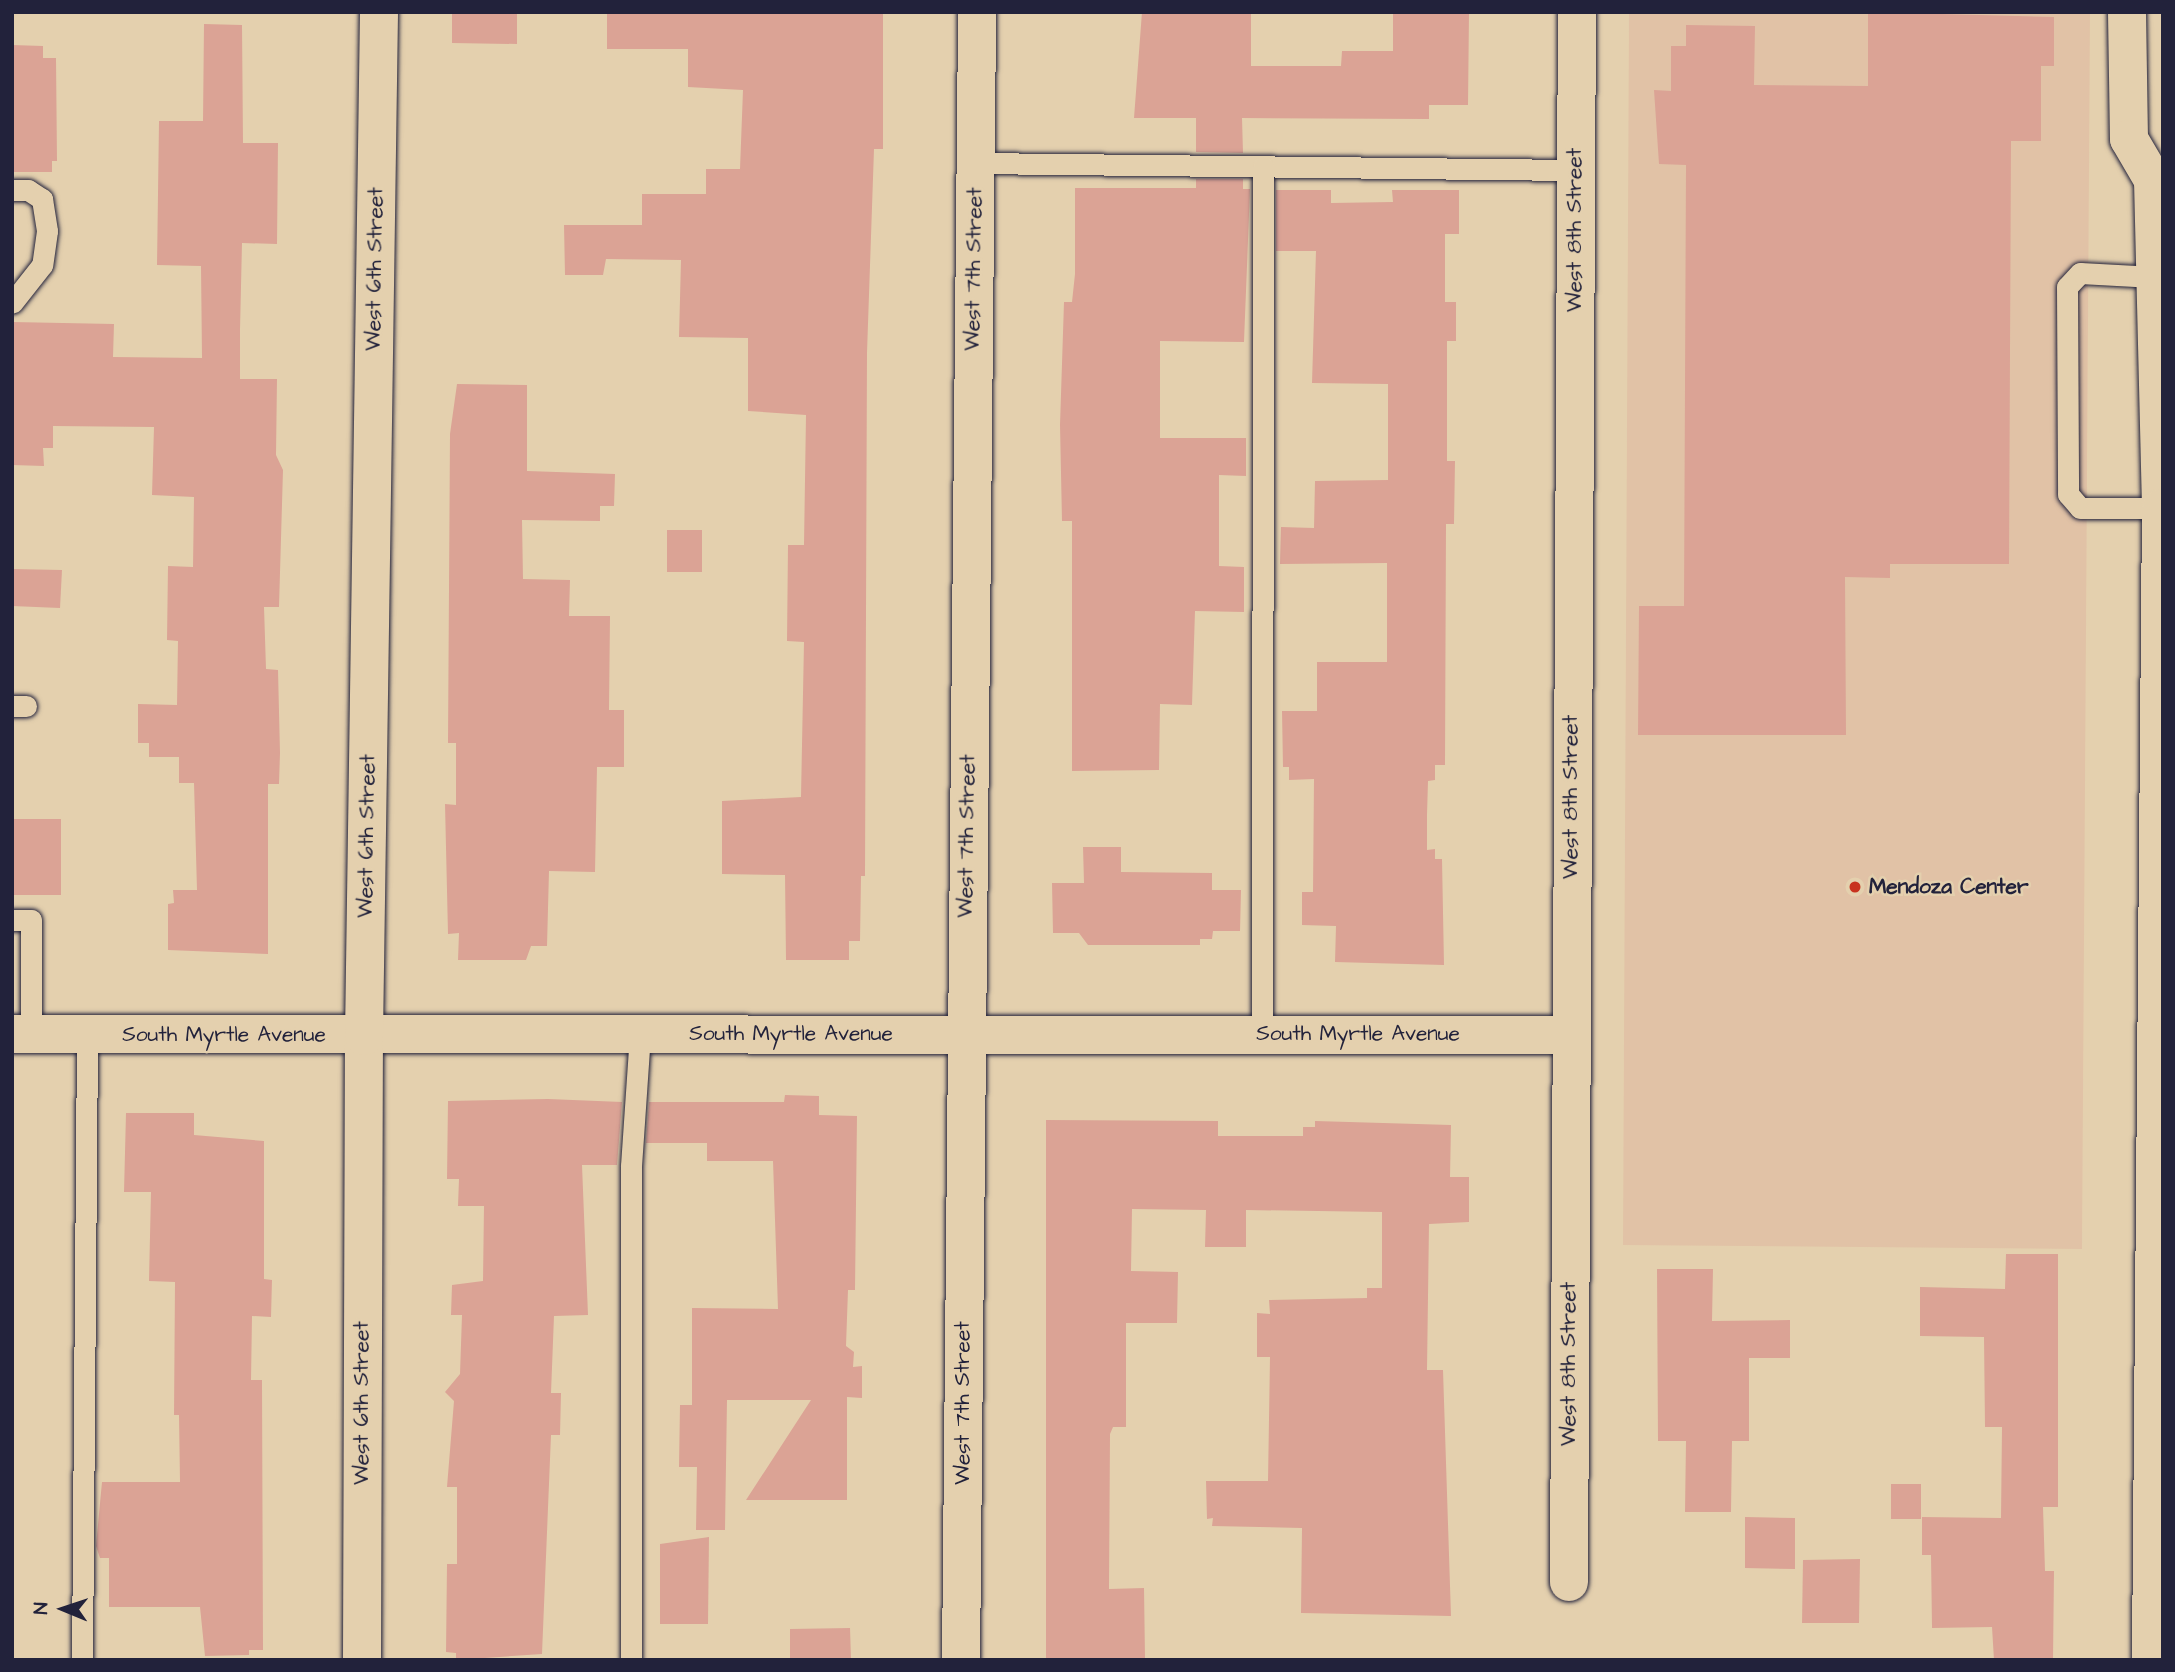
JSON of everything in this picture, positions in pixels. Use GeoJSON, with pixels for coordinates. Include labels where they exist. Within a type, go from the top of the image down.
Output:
{"type":"FeatureCollection","features":[{"type":"Feature","properties":{"kind":"street","name":"West 6th Street"},"geometry":{"type":"LineString","coordinates":[[362,1660],[364,1036],[379,12]]}},
{"type":"Feature","properties":{"kind":"street","name":"West 7th Street"},"geometry":{"type":"LineString","coordinates":[[961,1660],[977,12]]}},
{"type":"Feature","properties":{"kind":"street","name":"West 8th Street"},"geometry":{"type":"LineString","coordinates":[[1569,1582],[1569,1035],[1577,12]]}},
{"type":"Feature","properties":{"kind":"street"},"geometry":{"type":"LineString","coordinates":[[2127,12],[2129,139],[2158,171],[2154,277],[2161,508],[2151,1660]]}},
{"type":"Feature","properties":{"kind":"street","name":"South Myrtle Avenue"},"geometry":{"type":"LineString","coordinates":[[22,1034],[1569,1035]]}},
{"type":"Feature","properties":{"kind":"lane"},"geometry":{"type":"LineString","coordinates":[[975,163],[1576,170]]}},
{"type":"Feature","properties":{"kind":"lane"},"geometry":{"type":"LineString","coordinates":[[1262,1034],[1263,167]]}},
{"type":"Feature","properties":{"kind":"lane"},"geometry":{"type":"LineString","coordinates":[[12,303],[42,265],[47,231],[42,200],[20,190]]}},
{"type":"Feature","properties":{"kind":"lane"},"geometry":{"type":"LineString","coordinates":[[2154,277],[2080,273],[2067,287],[2068,494],[2080,508],[2161,508]]}},
{"type":"Feature","properties":{"kind":"lane"},"geometry":{"type":"LineString","coordinates":[[12,920],[31,920],[22,1034]]}},
{"type":"Feature","properties":{"kind":"lane"},"geometry":{"type":"LineString","coordinates":[[82,1660],[88,1034]]}},
{"type":"Feature","properties":{"kind":"lane"},"geometry":{"type":"LineString","coordinates":[[631,1660],[631,1166],[640,1035]]}},
{"type":"Feature","properties":{"kind":"shaded area","name":"Mendoza Center"},"geometry":{"type":"Polygon","coordinates":[[[1629,12],[2090,12],[2082,1249],[1623,1245],[1629,12]]]}},
{"type":"Feature","properties":{"kind":"building"},"geometry":{"type":"Polygon","coordinates":[[[452,12],[517,12],[517,44],[452,43],[452,12]]]}},
{"type":"Feature","properties":{"kind":"building"},"geometry":{"type":"Polygon","coordinates":[[[607,12],[883,12],[883,149],[874,149],[867,353],[865,876],[861,876],[860,941],[849,941],[849,960],[786,960],[785,875],[722,874],[722,801],[801,797],[804,642],[787,641],[788,545],[804,545],[806,415],[748,411],[748,338],[679,337],[681,260],[606,259],[603,275],[565,275],[564,225],[642,225],[642,194],[706,194],[706,169],[740,169],[743,90],[688,87],[688,49],[607,49],[607,12]]]}},
{"type":"Feature","properties":{"kind":"building"},"geometry":{"type":"Polygon","coordinates":[[[1142,12],[1251,12],[1251,66],[1341,66],[1342,51],[1393,51],[1393,12],[1469,12],[1468,105],[1429,105],[1429,119],[1242,118],[1243,153],[1196,152],[1196,118],[1134,118],[1142,12]]]}},
{"type":"Feature","properties":{"kind":"building"},"geometry":{"type":"Polygon","coordinates":[[[1868,12],[2054,17],[2054,66],[2041,66],[2041,141],[2011,141],[2009,564],[1890,564],[1890,578],[1845,577],[1846,735],[1638,735],[1639,606],[1684,606],[1686,165],[1659,164],[1654,90],[1671,91],[1671,46],[1686,46],[1686,25],[1755,26],[1754,85],[1868,86],[1868,12]]]}},
{"type":"Feature","properties":{"kind":"building"},"geometry":{"type":"Polygon","coordinates":[[[204,24],[242,25],[243,143],[278,143],[277,244],[242,243],[240,330],[240,379],[277,379],[276,455],[283,470],[279,607],[264,607],[266,669],[278,670],[280,753],[279,784],[268,784],[268,954],[168,950],[168,904],[174,903],[173,890],[197,890],[194,783],[179,783],[179,757],[149,757],[149,743],[138,743],[138,704],[177,705],[178,641],[167,640],[168,566],[193,567],[194,497],[152,495],[154,427],[53,426],[53,448],[43,448],[44,466],[12,465],[12,322],[114,324],[113,357],[202,358],[201,266],[157,265],[159,121],[203,121],[204,24]]]}},
{"type":"Feature","properties":{"kind":"building"},"geometry":{"type":"Polygon","coordinates":[[[12,45],[43,46],[43,58],[56,58],[57,161],[52,161],[52,172],[12,172],[12,45]]]}},
{"type":"Feature","properties":{"kind":"building"},"geometry":{"type":"Polygon","coordinates":[[[1196,179],[1243,179],[1243,189],[1250,189],[1244,342],[1160,341],[1160,438],[1246,438],[1246,476],[1219,475],[1219,566],[1244,567],[1244,612],[1195,611],[1192,705],[1160,704],[1159,770],[1072,771],[1072,521],[1062,521],[1060,425],[1064,302],[1072,302],[1075,274],[1075,188],[1196,188],[1196,179]]]}},
{"type":"Feature","properties":{"kind":"building"},"geometry":{"type":"Polygon","coordinates":[[[1276,190],[1331,190],[1331,203],[1393,202],[1392,190],[1459,190],[1459,234],[1445,234],[1445,302],[1456,302],[1456,341],[1447,341],[1447,461],[1455,461],[1454,524],[1446,524],[1445,765],[1435,765],[1435,780],[1428,781],[1427,815],[1427,850],[1435,849],[1435,859],[1442,859],[1444,965],[1335,962],[1336,926],[1302,925],[1302,892],[1313,892],[1314,779],[1289,780],[1289,767],[1283,767],[1282,711],[1317,711],[1317,662],[1387,662],[1387,563],[1280,564],[1281,527],[1314,528],[1315,481],[1388,480],[1388,384],[1312,383],[1316,251],[1276,251],[1276,190]]]}},
{"type":"Feature","properties":{"kind":"building"},"geometry":{"type":"Polygon","coordinates":[[[457,384],[527,385],[527,471],[615,474],[614,506],[600,506],[600,521],[522,520],[523,579],[570,580],[569,616],[610,616],[609,710],[624,710],[624,767],[597,767],[595,872],[549,871],[547,946],[531,946],[526,960],[458,960],[459,933],[448,934],[445,804],[456,805],[456,743],[448,743],[450,434],[457,384]]]}},
{"type":"Feature","properties":{"kind":"building"},"geometry":{"type":"Polygon","coordinates":[[[667,530],[702,530],[702,572],[667,572],[667,530]]]}},
{"type":"Feature","properties":{"kind":"building"},"geometry":{"type":"Polygon","coordinates":[[[12,569],[62,570],[60,608],[12,606],[12,569]]]}},
{"type":"Feature","properties":{"kind":"building"},"geometry":{"type":"Polygon","coordinates":[[[12,819],[61,819],[61,895],[12,895],[12,819]]]}},
{"type":"Feature","properties":{"kind":"building"},"geometry":{"type":"Polygon","coordinates":[[[1083,847],[1121,847],[1121,872],[1212,873],[1212,890],[1241,890],[1240,931],[1213,931],[1212,939],[1200,939],[1200,945],[1088,945],[1079,933],[1053,933],[1052,883],[1084,883],[1083,847]]]}},
{"type":"Feature","properties":{"kind":"building"},"geometry":{"type":"Polygon","coordinates":[[[785,1095],[819,1096],[819,1115],[857,1116],[855,1290],[848,1290],[846,1346],[854,1352],[853,1367],[862,1366],[862,1398],[847,1397],[847,1500],[746,1500],[811,1400],[727,1400],[725,1530],[696,1530],[697,1467],[679,1467],[680,1405],[692,1405],[692,1308],[778,1309],[773,1161],[707,1161],[707,1143],[646,1143],[649,1102],[784,1102],[785,1095]]]}},
{"type":"Feature","properties":{"kind":"building"},"geometry":{"type":"Polygon","coordinates":[[[548,1099],[622,1102],[617,1165],[582,1165],[588,1315],[554,1316],[551,1393],[561,1393],[560,1435],[551,1435],[542,1654],[456,1660],[456,1653],[446,1652],[447,1564],[457,1564],[457,1487],[447,1487],[454,1401],[445,1392],[460,1374],[462,1315],[451,1315],[452,1285],[483,1281],[484,1206],[458,1206],[459,1179],[447,1179],[448,1101],[548,1099]]]}},
{"type":"Feature","properties":{"kind":"building"},"geometry":{"type":"Polygon","coordinates":[[[126,1113],[194,1113],[194,1135],[264,1141],[264,1279],[272,1280],[271,1317],[252,1316],[251,1380],[262,1380],[263,1650],[249,1650],[249,1655],[205,1656],[200,1607],[109,1607],[109,1558],[100,1558],[96,1546],[102,1482],[180,1482],[179,1415],[174,1415],[175,1282],[149,1281],[151,1192],[124,1192],[126,1113]]]}},
{"type":"Feature","properties":{"kind":"building"},"geometry":{"type":"Polygon","coordinates":[[[1046,1120],[1218,1121],[1218,1136],[1303,1136],[1303,1127],[1315,1127],[1315,1121],[1451,1125],[1450,1177],[1469,1177],[1469,1222],[1429,1224],[1427,1370],[1443,1370],[1451,1616],[1301,1613],[1302,1528],[1212,1526],[1213,1518],[1207,1519],[1206,1481],[1268,1481],[1270,1357],[1257,1357],[1257,1313],[1270,1314],[1269,1300],[1367,1298],[1367,1288],[1382,1288],[1382,1212],[1246,1210],[1246,1247],[1205,1247],[1206,1210],[1132,1209],[1131,1271],[1178,1272],[1177,1323],[1126,1323],[1126,1427],[1113,1427],[1110,1434],[1109,1589],[1144,1588],[1145,1658],[1046,1660],[1046,1120]]]}},
{"type":"Feature","properties":{"kind":"building"},"geometry":{"type":"Polygon","coordinates":[[[2006,1254],[2058,1254],[2058,1507],[2043,1507],[2045,1571],[2054,1571],[2053,1660],[1994,1660],[1992,1627],[1932,1628],[1931,1555],[1922,1555],[1922,1517],[2001,1518],[2002,1427],[1985,1427],[1984,1337],[1920,1336],[1920,1287],[2005,1289],[2006,1254]]]}},
{"type":"Feature","properties":{"kind":"building"},"geometry":{"type":"Polygon","coordinates":[[[1657,1269],[1713,1269],[1712,1321],[1790,1320],[1790,1358],[1749,1358],[1749,1441],[1732,1441],[1731,1512],[1685,1512],[1686,1441],[1658,1441],[1657,1269]]]}},
{"type":"Feature","properties":{"kind":"building"},"geometry":{"type":"Polygon","coordinates":[[[1891,1484],[1921,1484],[1921,1519],[1891,1519],[1891,1484]]]}},
{"type":"Feature","properties":{"kind":"building"},"geometry":{"type":"Polygon","coordinates":[[[1745,1517],[1795,1518],[1795,1569],[1745,1568],[1745,1517]]]}},
{"type":"Feature","properties":{"kind":"building"},"geometry":{"type":"Polygon","coordinates":[[[709,1537],[708,1624],[660,1624],[660,1544],[709,1537]]]}},
{"type":"Feature","properties":{"kind":"building"},"geometry":{"type":"Polygon","coordinates":[[[1860,1559],[1859,1623],[1802,1623],[1803,1560],[1860,1559]]]}},
{"type":"Feature","properties":{"kind":"building"},"geometry":{"type":"Polygon","coordinates":[[[850,1628],[851,1660],[790,1660],[790,1629],[850,1628]]]}},
{"type":"Feature","properties":{"kind":"place","name":"Mendoza Center"},"geometry":{"type":"Point","coordinates":[1855,887]}}]}
